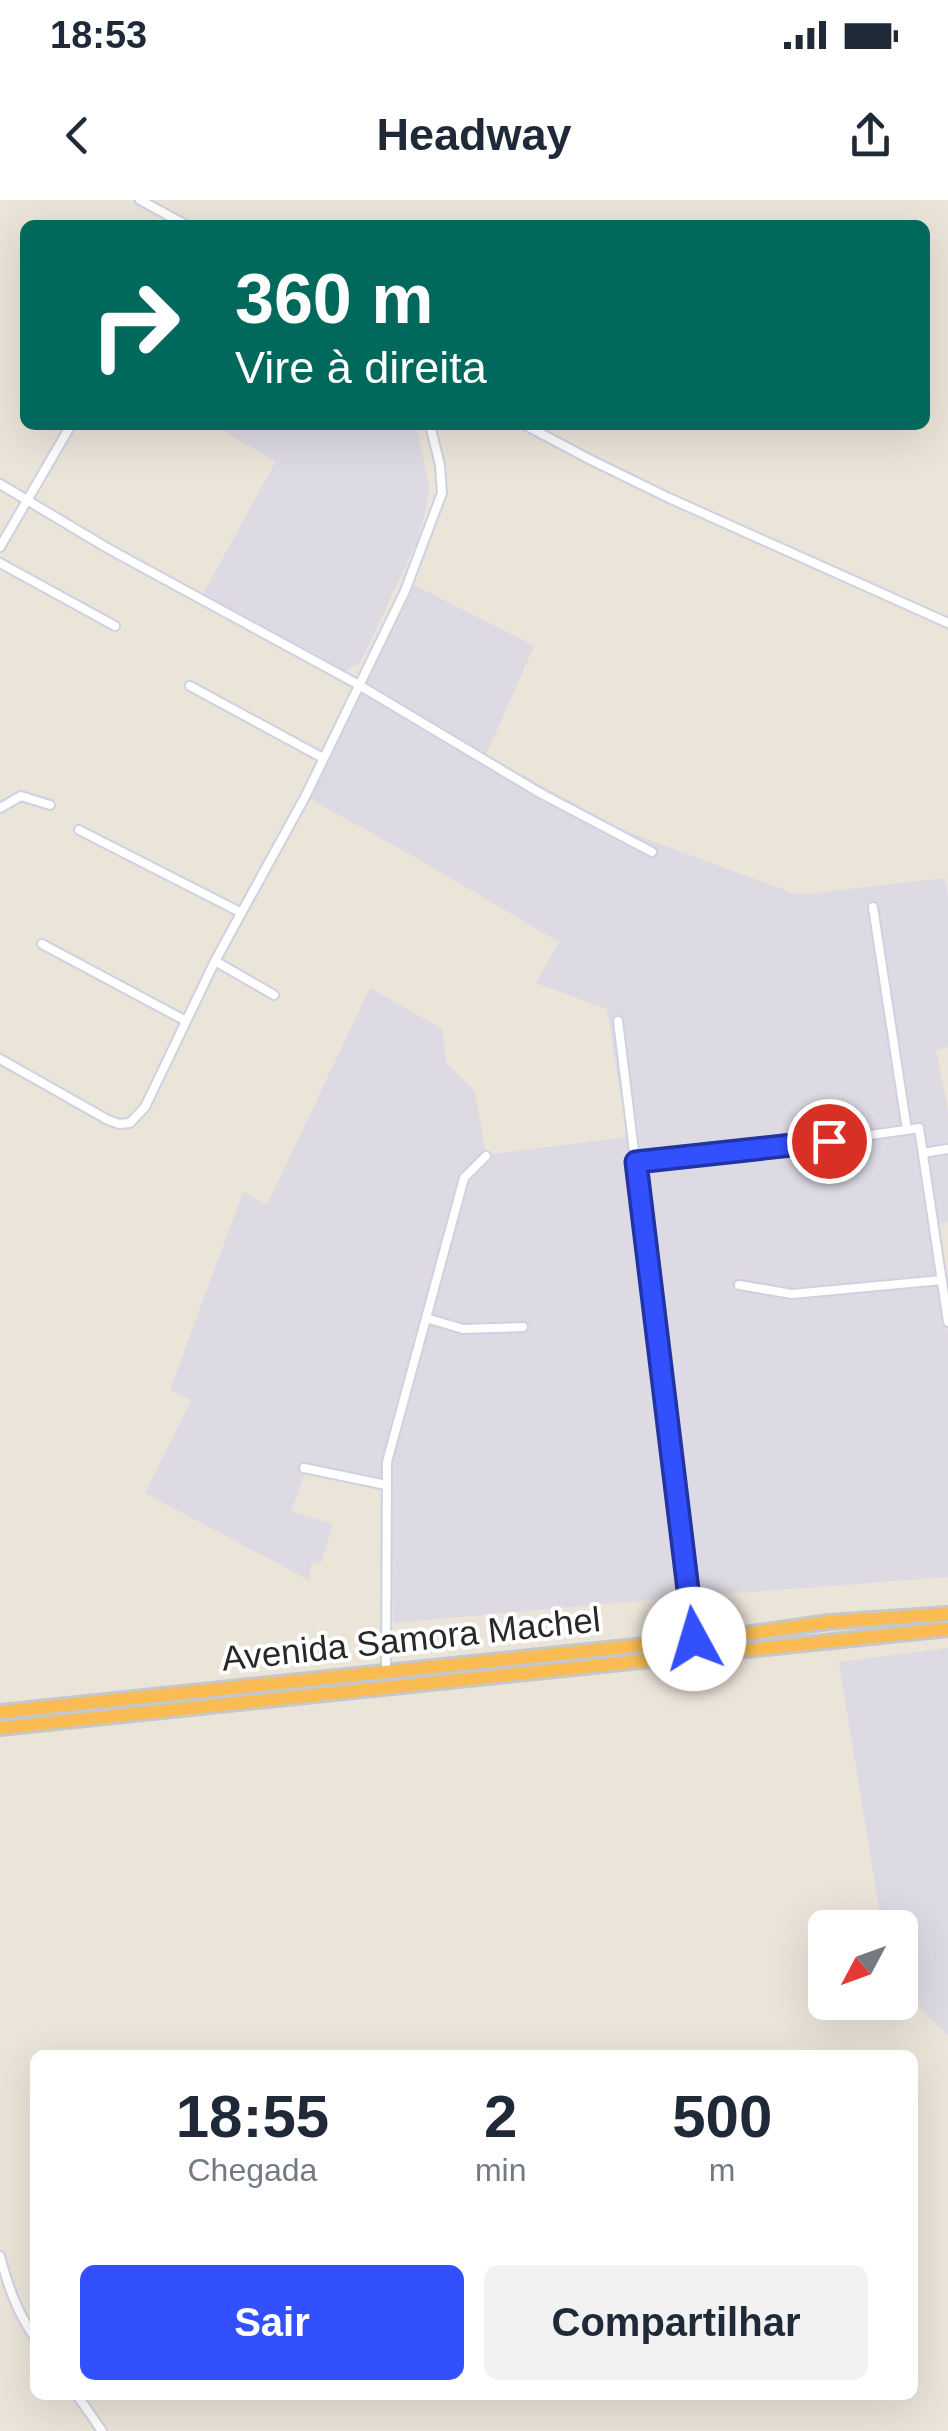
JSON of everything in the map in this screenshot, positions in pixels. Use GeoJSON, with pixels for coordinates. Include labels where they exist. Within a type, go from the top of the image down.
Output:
{"type":"FeatureCollection","features":[{"type":"Feature","properties":{"kind":"highway","name":"Avenida Samora Machel"},"geometry":{"type":"LineString","coordinates":[[0,1712],[829,1622],[948,1614]]}},
{"type":"Feature","properties":{"kind":"highway","name":"Avenida Samora Machel"},"geometry":{"type":"LineString","coordinates":[[0,1728],[948,1629]]}},
{"type":"Feature","properties":{"kind":"street"},"geometry":{"type":"LineString","coordinates":[[140,200],[177,220]]}},
{"type":"Feature","properties":{"kind":"street"},"geometry":{"type":"LineString","coordinates":[[0,547],[67,430]]}},
{"type":"Feature","properties":{"kind":"street"},"geometry":{"type":"LineString","coordinates":[[0,1060],[119,1124],[130,1123],[144,1107],[214,962],[305,797],[405,591],[441,497],[440,466],[431,430]]}},
{"type":"Feature","properties":{"kind":"street"},"geometry":{"type":"LineString","coordinates":[[534,430],[669,498],[948,623]]}},
{"type":"Feature","properties":{"kind":"street"},"geometry":{"type":"LineString","coordinates":[[0,484],[109,549],[359,685],[540,793],[652,852]]}},
{"type":"Feature","properties":{"kind":"street"},"geometry":{"type":"LineString","coordinates":[[0,564],[115,626]]}},
{"type":"Feature","properties":{"kind":"street"},"geometry":{"type":"LineString","coordinates":[[190,686],[323,758]]}},
{"type":"Feature","properties":{"kind":"street"},"geometry":{"type":"LineString","coordinates":[[0,808],[21,796],[50,806]]}},
{"type":"Feature","properties":{"kind":"street"},"geometry":{"type":"LineString","coordinates":[[78,830],[240,912]]}},
{"type":"Feature","properties":{"kind":"street"},"geometry":{"type":"LineString","coordinates":[[873,907],[907,1130]]}},
{"type":"Feature","properties":{"kind":"street"},"geometry":{"type":"LineString","coordinates":[[42,944],[186,1021]]}},
{"type":"Feature","properties":{"kind":"street"},"geometry":{"type":"LineString","coordinates":[[214,962],[274,995]]}},
{"type":"Feature","properties":{"kind":"street"},"geometry":{"type":"LineString","coordinates":[[618,1020],[694,1639]]}},
{"type":"Feature","properties":{"kind":"street"},"geometry":{"type":"LineString","coordinates":[[636,1162],[919,1128],[948,1322]]}},
{"type":"Feature","properties":{"kind":"street"},"geometry":{"type":"LineString","coordinates":[[923,1153],[948,1149]]}},
{"type":"Feature","properties":{"kind":"street"},"geometry":{"type":"LineString","coordinates":[[386,1672],[387,1462],[464,1178],[486,1156]]}},
{"type":"Feature","properties":{"kind":"street"},"geometry":{"type":"LineString","coordinates":[[739,1284],[792,1294],[942,1280]]}},
{"type":"Feature","properties":{"kind":"street"},"geometry":{"type":"LineString","coordinates":[[426,1318],[463,1329],[523,1327]]}},
{"type":"Feature","properties":{"kind":"street"},"geometry":{"type":"LineString","coordinates":[[304,1468],[386,1484]]}},
{"type":"Feature","properties":{"kind":"street"},"geometry":{"type":"LineString","coordinates":[[0,2256],[10,2292],[30,2331]]}},
{"type":"Feature","properties":{"kind":"street"},"geometry":{"type":"LineString","coordinates":[[80,2400],[102,2431]]}},
{"type":"Feature","properties":{"kind":"shaded area"},"geometry":{"type":"Polygon","coordinates":[[[221,430],[417,430],[430,489],[418,540],[360,663],[344,671],[203,594],[276,461],[221,430]]]}},
{"type":"Feature","properties":{"kind":"shaded area"},"geometry":{"type":"Polygon","coordinates":[[[414,585],[534,646],[486,755],[625,831],[798,895],[945,878],[948,1047],[936,1050],[948,1110],[948,1222],[931,1225],[948,1334],[948,1577],[394,1623],[390,1484],[308,1464],[291,1512],[333,1524],[321,1563],[311,1564],[309,1580],[145,1493],[191,1400],[170,1390],[243,1192],[267,1205],[370,988],[442,1029],[447,1064],[475,1092],[486,1155],[627,1137],[607,1009],[536,983],[559,942],[310,799],[414,585]]]}},
{"type":"Feature","properties":{"kind":"shaded area"},"geometry":{"type":"Polygon","coordinates":[[[948,1648],[948,2035],[918,2005],[918,1910],[879,1910],[839,1662],[948,1648]]]}},
{"type":"Feature","properties":{"kind":"route"},"geometry":{"type":"LineString","coordinates":[[694,1639],[636,1162],[829,1141]]}}]}
